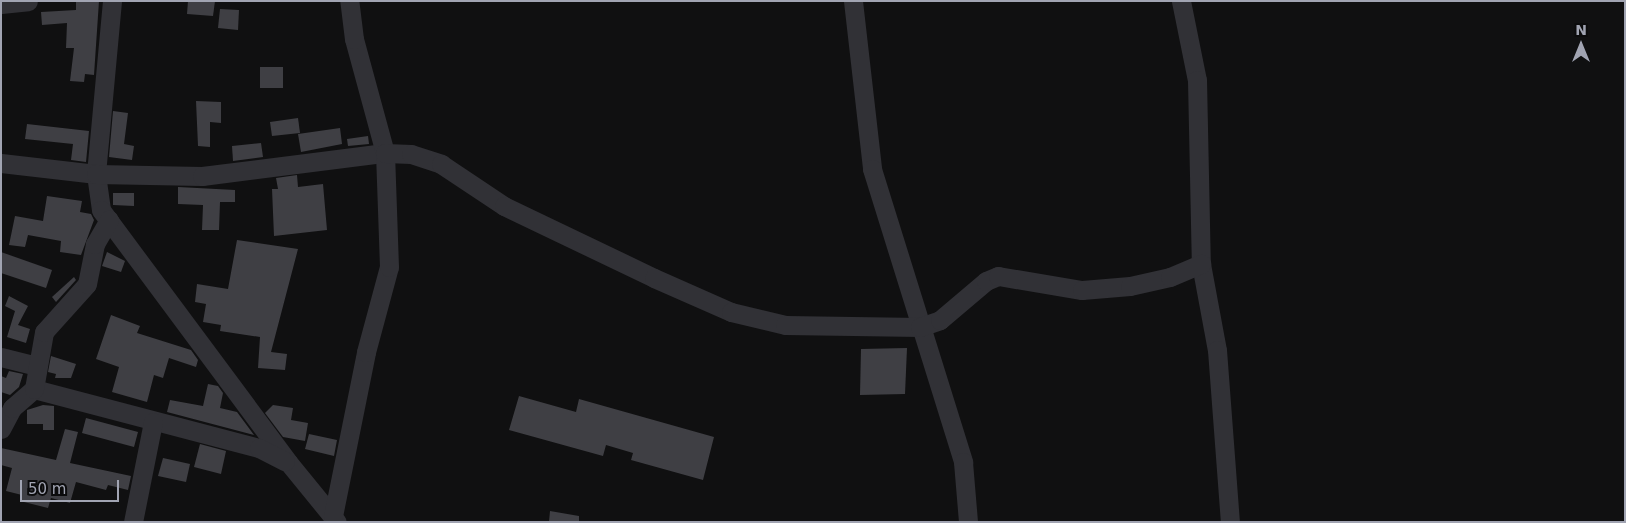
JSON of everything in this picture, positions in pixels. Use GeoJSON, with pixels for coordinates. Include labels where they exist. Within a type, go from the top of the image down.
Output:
{"type":"FeatureCollection","features":[{"type":"Feature","properties":{"kind":"street"},"geometry":{"type":"LineString","coordinates":[[1,4],[28,1]]}},
{"type":"Feature","properties":{"kind":"street"},"geometry":{"type":"LineString","coordinates":[[112,1],[96,174],[101,210],[288,462],[335,519]]}},
{"type":"Feature","properties":{"kind":"street"},"geometry":{"type":"LineString","coordinates":[[335,519],[366,352],[389,267],[385,153],[354,39],[349,1]]}},
{"type":"Feature","properties":{"kind":"street"},"geometry":{"type":"LineString","coordinates":[[853,1],[872,169],[963,462],[968,522]]}},
{"type":"Feature","properties":{"kind":"street"},"geometry":{"type":"LineString","coordinates":[[1181,1],[1197,80],[1201,264],[1217,350],[1230,522]]}},
{"type":"Feature","properties":{"kind":"street"},"geometry":{"type":"LineString","coordinates":[[1,164],[96,174],[202,176],[385,153],[411,154],[441,164],[528,218],[731,312],[812,328],[920,326],[940,320],[986,280],[998,276],[1082,290],[1146,282],[1201,264]]}},
{"type":"Feature","properties":{"kind":"street"},"geometry":{"type":"LineString","coordinates":[[1,429],[12,408],[34,389],[36,366],[44,332],[87,284],[95,244],[109,220]]}},
{"type":"Feature","properties":{"kind":"street"},"geometry":{"type":"LineString","coordinates":[[1,357],[36,366]]}},
{"type":"Feature","properties":{"kind":"street"},"geometry":{"type":"LineString","coordinates":[[34,389],[153,422],[259,448],[288,462]]}},
{"type":"Feature","properties":{"kind":"street"},"geometry":{"type":"LineString","coordinates":[[134,522],[153,422]]}},
{"type":"Feature","properties":{"kind":"building"},"geometry":{"type":"Polygon","coordinates":[[[99,1],[94,75],[85,74],[84,82],[70,81],[74,48],[66,48],[67,23],[42,25],[41,12],[76,10],[76,2],[99,1]]]}},
{"type":"Feature","properties":{"kind":"building"},"geometry":{"type":"Polygon","coordinates":[[[188,1],[215,1],[213,16],[187,14],[188,1]]]}},
{"type":"Feature","properties":{"kind":"building"},"geometry":{"type":"Polygon","coordinates":[[[220,9],[239,10],[238,30],[218,28],[220,9]]]}},
{"type":"Feature","properties":{"kind":"building"},"geometry":{"type":"Polygon","coordinates":[[[260,67],[283,67],[283,88],[260,88],[260,67]]]}},
{"type":"Feature","properties":{"kind":"building"},"geometry":{"type":"Polygon","coordinates":[[[196,101],[221,102],[221,123],[210,122],[210,147],[198,146],[196,101]]]}},
{"type":"Feature","properties":{"kind":"building"},"geometry":{"type":"Polygon","coordinates":[[[113,111],[128,113],[124,144],[134,146],[132,160],[109,157],[113,111]]]}},
{"type":"Feature","properties":{"kind":"building"},"geometry":{"type":"Polygon","coordinates":[[[298,118],[300,133],[272,136],[270,122],[298,118]]]}},
{"type":"Feature","properties":{"kind":"building"},"geometry":{"type":"Polygon","coordinates":[[[27,124],[89,131],[86,162],[71,160],[73,144],[25,139],[27,124]]]}},
{"type":"Feature","properties":{"kind":"building"},"geometry":{"type":"Polygon","coordinates":[[[340,128],[342,144],[301,152],[298,134],[340,128]]]}},
{"type":"Feature","properties":{"kind":"building"},"geometry":{"type":"Polygon","coordinates":[[[368,136],[369,144],[348,146],[347,139],[368,136]]]}},
{"type":"Feature","properties":{"kind":"building"},"geometry":{"type":"Polygon","coordinates":[[[261,143],[263,157],[233,161],[232,146],[261,143]]]}},
{"type":"Feature","properties":{"kind":"building"},"geometry":{"type":"Polygon","coordinates":[[[297,175],[298,187],[323,184],[327,230],[274,236],[272,189],[278,189],[276,178],[297,175]]]}},
{"type":"Feature","properties":{"kind":"building"},"geometry":{"type":"Polygon","coordinates":[[[178,187],[235,190],[235,202],[220,202],[219,230],[202,230],[203,205],[178,204],[178,187]]]}},
{"type":"Feature","properties":{"kind":"building"},"geometry":{"type":"Polygon","coordinates":[[[113,193],[134,193],[134,206],[113,205],[113,193]]]}},
{"type":"Feature","properties":{"kind":"building"},"geometry":{"type":"Polygon","coordinates":[[[47,196],[82,201],[80,212],[91,214],[94,220],[81,255],[60,252],[61,241],[28,235],[25,247],[9,245],[15,216],[43,221],[47,196]]]}},
{"type":"Feature","properties":{"kind":"building"},"geometry":{"type":"Polygon","coordinates":[[[237,240],[298,249],[271,352],[287,354],[285,370],[258,368],[260,337],[220,331],[221,325],[203,322],[206,304],[195,302],[197,284],[228,289],[237,240]]]}},
{"type":"Feature","properties":{"kind":"building"},"geometry":{"type":"Polygon","coordinates":[[[1,252],[52,270],[46,288],[1,273],[1,252]]]}},
{"type":"Feature","properties":{"kind":"building"},"geometry":{"type":"Polygon","coordinates":[[[107,252],[125,261],[121,272],[102,266],[107,252]]]}},
{"type":"Feature","properties":{"kind":"building"},"geometry":{"type":"Polygon","coordinates":[[[74,277],[76,280],[56,302],[52,297],[74,277]]]}},
{"type":"Feature","properties":{"kind":"building"},"geometry":{"type":"Polygon","coordinates":[[[9,296],[28,306],[18,325],[30,329],[26,343],[7,337],[15,311],[5,306],[9,296]]]}},
{"type":"Feature","properties":{"kind":"building"},"geometry":{"type":"Polygon","coordinates":[[[111,315],[140,326],[137,333],[191,350],[198,360],[196,367],[169,358],[163,378],[154,375],[147,402],[112,392],[119,367],[96,359],[111,315]]]}},
{"type":"Feature","properties":{"kind":"building"},"geometry":{"type":"Polygon","coordinates":[[[907,348],[905,394],[860,395],[861,349],[907,348]]]}},
{"type":"Feature","properties":{"kind":"building"},"geometry":{"type":"Polygon","coordinates":[[[51,356],[76,364],[71,378],[55,378],[56,374],[48,372],[51,356]]]}},
{"type":"Feature","properties":{"kind":"building"},"geometry":{"type":"Polygon","coordinates":[[[9,371],[23,374],[19,387],[10,395],[1,392],[1,376],[6,378],[9,371]]]}},
{"type":"Feature","properties":{"kind":"building"},"geometry":{"type":"Polygon","coordinates":[[[208,384],[218,386],[223,393],[220,408],[237,412],[254,435],[167,412],[170,400],[203,406],[208,384]]]}},
{"type":"Feature","properties":{"kind":"building"},"geometry":{"type":"Polygon","coordinates":[[[519,396],[576,412],[579,399],[714,437],[703,480],[631,460],[633,453],[606,445],[603,456],[509,430],[519,396]]]}},
{"type":"Feature","properties":{"kind":"building"},"geometry":{"type":"Polygon","coordinates":[[[43,405],[54,406],[54,430],[43,430],[43,424],[27,424],[27,410],[43,405]]]}},
{"type":"Feature","properties":{"kind":"building"},"geometry":{"type":"Polygon","coordinates":[[[273,405],[293,408],[291,420],[308,423],[305,441],[283,437],[265,413],[273,405]]]}},
{"type":"Feature","properties":{"kind":"building"},"geometry":{"type":"Polygon","coordinates":[[[86,418],[138,432],[134,447],[82,433],[86,418]]]}},
{"type":"Feature","properties":{"kind":"building"},"geometry":{"type":"Polygon","coordinates":[[[65,429],[78,432],[70,463],[131,476],[128,490],[108,485],[106,490],[76,482],[70,503],[51,498],[48,508],[20,501],[22,495],[6,491],[12,468],[1,465],[1,448],[56,460],[65,429]]]}},
{"type":"Feature","properties":{"kind":"building"},"geometry":{"type":"Polygon","coordinates":[[[309,434],[337,440],[334,456],[305,449],[309,434]]]}},
{"type":"Feature","properties":{"kind":"building"},"geometry":{"type":"Polygon","coordinates":[[[200,444],[226,451],[221,474],[194,467],[200,444]]]}},
{"type":"Feature","properties":{"kind":"building"},"geometry":{"type":"Polygon","coordinates":[[[163,458],[190,464],[186,482],[158,476],[163,458]]]}},
{"type":"Feature","properties":{"kind":"building"},"geometry":{"type":"Polygon","coordinates":[[[550,511],[579,516],[579,522],[549,522],[550,511]]]}}]}
